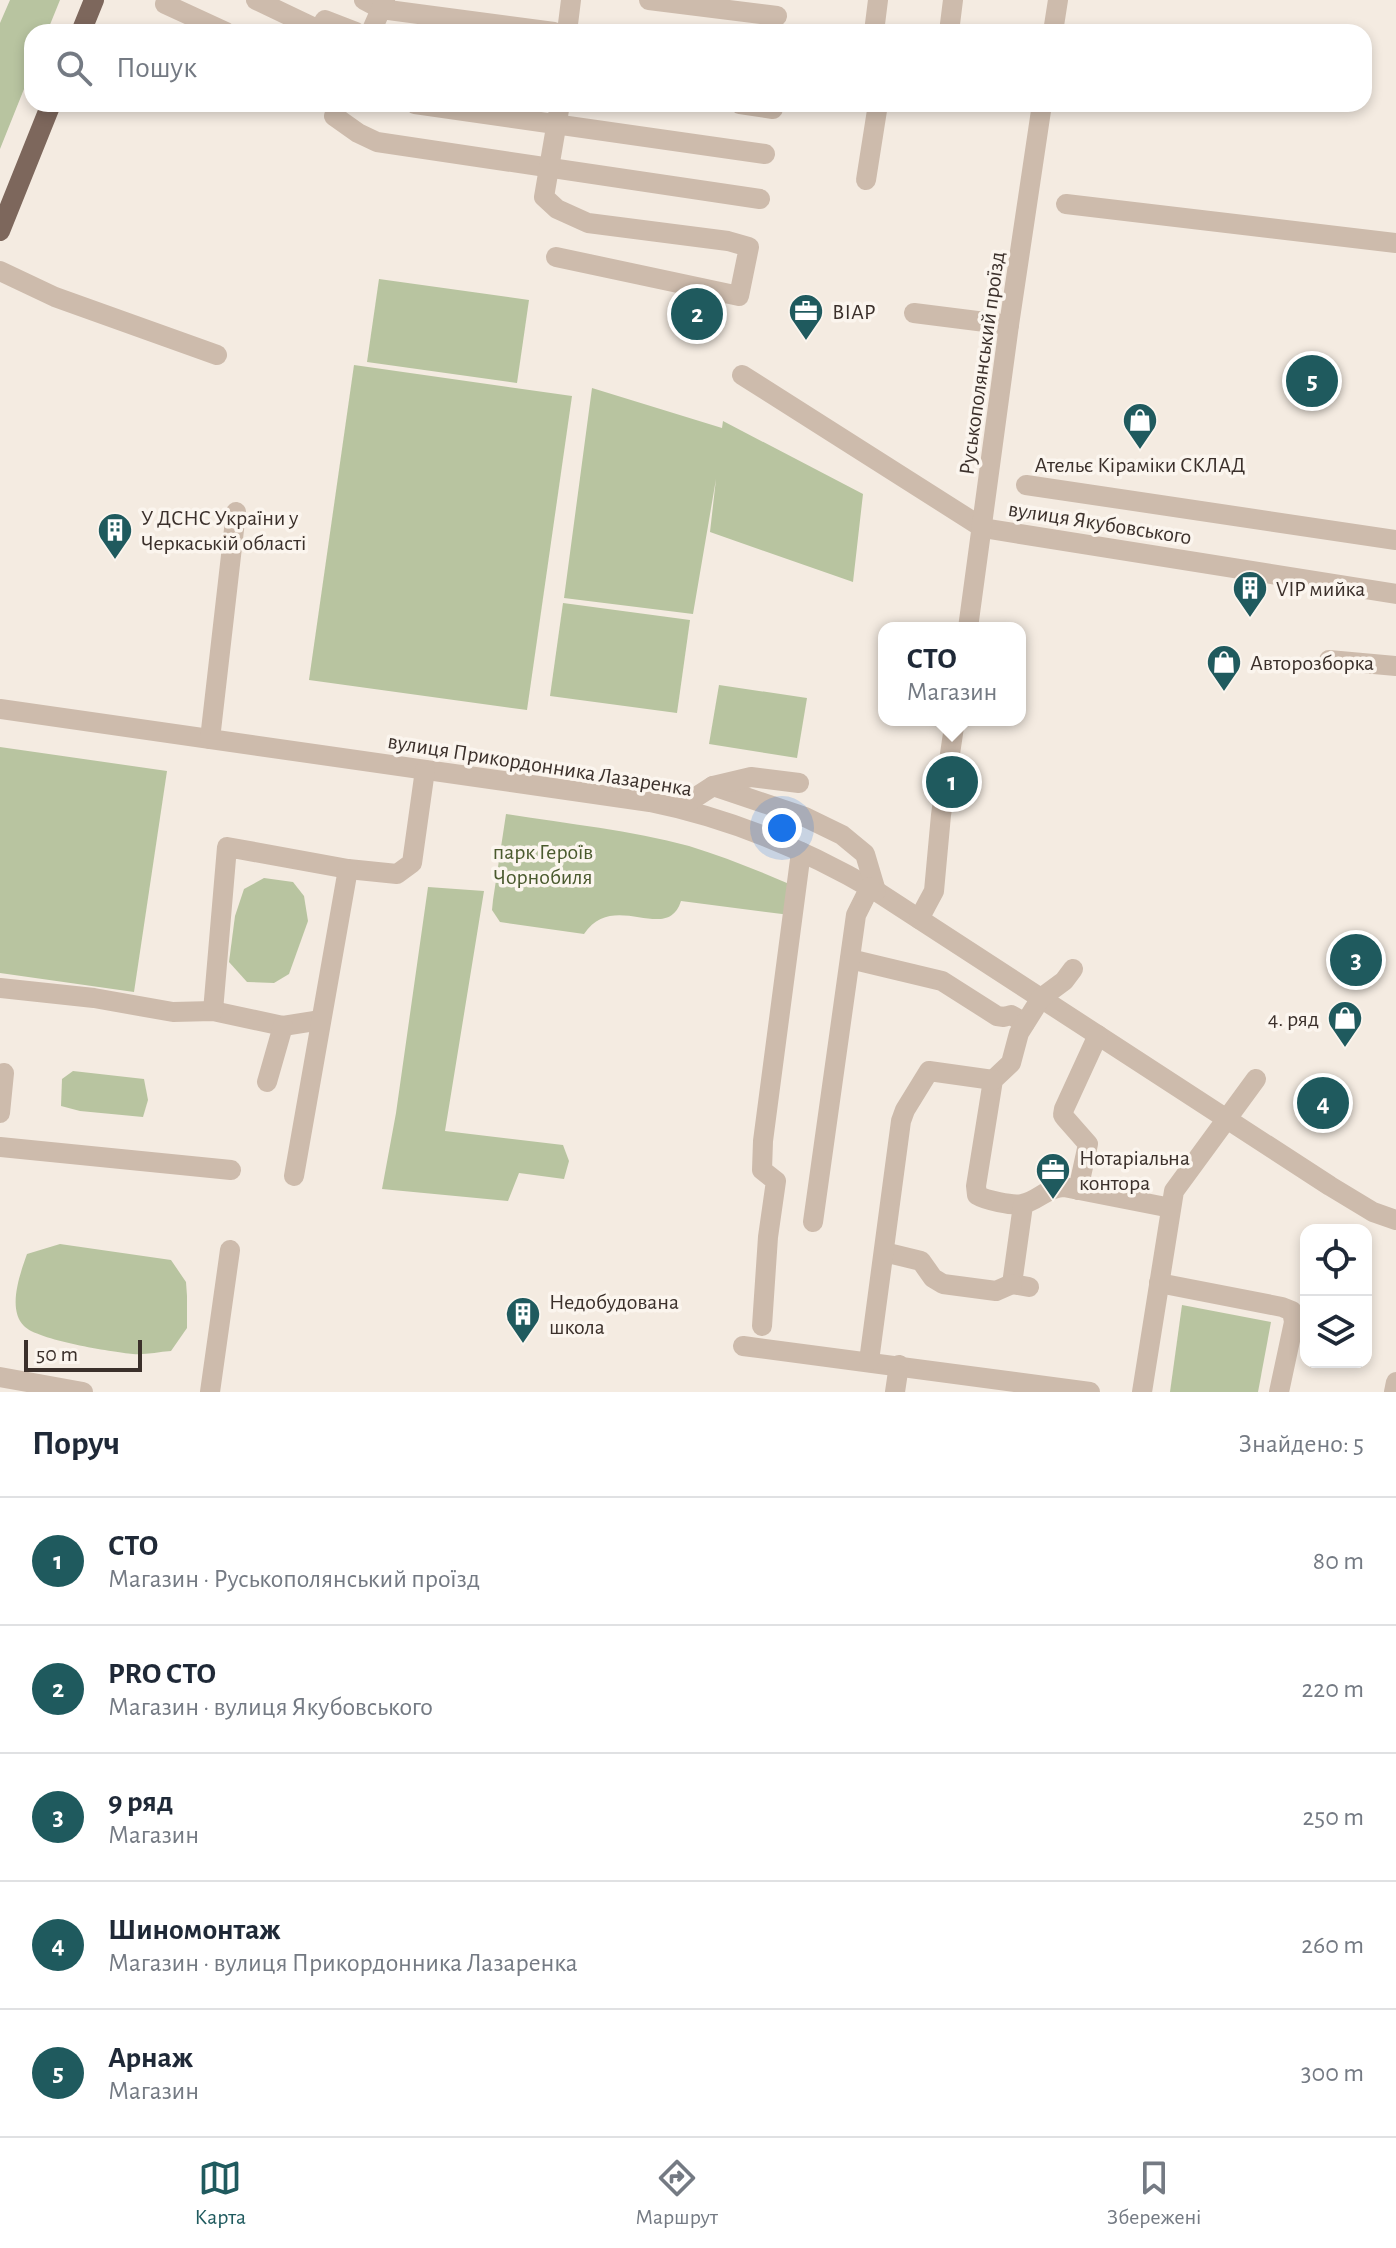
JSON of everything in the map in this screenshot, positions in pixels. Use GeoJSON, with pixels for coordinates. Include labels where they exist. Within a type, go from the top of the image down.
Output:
{"type":"FeatureCollection","features":[{"type":"Feature","properties":{"kind":"main road"},"geometry":{"type":"LineString","coordinates":[[84,24],[94,0]]}},
{"type":"Feature","properties":{"kind":"main road"},"geometry":{"type":"LineString","coordinates":[[0,231],[48,112]]}},
{"type":"Feature","properties":{"kind":"street"},"geometry":{"type":"LineString","coordinates":[[256,0],[305,24]]}},
{"type":"Feature","properties":{"kind":"street"},"geometry":{"type":"LineString","coordinates":[[568,24],[571,0]]}},
{"type":"Feature","properties":{"kind":"street"},"geometry":{"type":"LineString","coordinates":[[649,0],[777,16]]}},
{"type":"Feature","properties":{"kind":"street"},"geometry":{"type":"LineString","coordinates":[[875,24],[878,0]]}},
{"type":"Feature","properties":{"kind":"street"},"geometry":{"type":"LineString","coordinates":[[950,24],[953,0]]}},
{"type":"Feature","properties":{"kind":"street"},"geometry":{"type":"LineString","coordinates":[[1054,24],[1058,0]]}},
{"type":"Feature","properties":{"kind":"street"},"geometry":{"type":"LineString","coordinates":[[373,24],[377,3],[505,24]]}},
{"type":"Feature","properties":{"kind":"street"},"geometry":{"type":"LineString","coordinates":[[165,4],[209,24]]}},
{"type":"Feature","properties":{"kind":"street"},"geometry":{"type":"LineString","coordinates":[[336,112],[334,116],[377,142],[760,199]]}},
{"type":"Feature","properties":{"kind":"street"},"geometry":{"type":"LineString","coordinates":[[530,112],[559,114],[765,154]]}},
{"type":"Feature","properties":{"kind":"street"},"geometry":{"type":"LineString","coordinates":[[866,180],[877,112]]}},
{"type":"Feature","properties":{"kind":"street","name":"Руськополянський проїзд"},"geometry":{"type":"LineString","coordinates":[[969,622],[1041,112]]}},
{"type":"Feature","properties":{"kind":"street"},"geometry":{"type":"LineString","coordinates":[[556,257],[739,296],[749,247],[728,241],[588,223],[557,209],[544,197],[559,114]]}},
{"type":"Feature","properties":{"kind":"street"},"geometry":{"type":"LineString","coordinates":[[1066,204],[1396,243]]}},
{"type":"Feature","properties":{"kind":"street"},"geometry":{"type":"LineString","coordinates":[[0,271],[55,297],[217,355]]}},
{"type":"Feature","properties":{"kind":"street"},"geometry":{"type":"LineString","coordinates":[[914,313],[1009,325]]}},
{"type":"Feature","properties":{"kind":"street","name":"вулиця Якубовського"},"geometry":{"type":"LineString","coordinates":[[742,375],[983,528],[1396,594]]}},
{"type":"Feature","properties":{"kind":"street"},"geometry":{"type":"LineString","coordinates":[[1026,485],[1396,540]]}},
{"type":"Feature","properties":{"kind":"street"},"geometry":{"type":"LineString","coordinates":[[210,739],[236,512]]}},
{"type":"Feature","properties":{"kind":"street"},"geometry":{"type":"LineString","coordinates":[[1329,660],[1396,666]]}},
{"type":"Feature","properties":{"kind":"street","name":"вулиця Прикордонника Лазаренка"},"geometry":{"type":"LineString","coordinates":[[0,709],[576,790],[679,808],[750,831],[801,852],[873,889],[1342,1194],[1373,1212],[1396,1220]]}},
{"type":"Feature","properties":{"kind":"street"},"geometry":{"type":"LineString","coordinates":[[919,919],[934,891],[954,726]]}},
{"type":"Feature","properties":{"kind":"street"},"geometry":{"type":"LineString","coordinates":[[213,1011],[227,847],[348,869],[397,874],[412,863],[425,770]]}},
{"type":"Feature","properties":{"kind":"street"},"geometry":{"type":"LineString","coordinates":[[679,808],[713,786],[751,777],[799,783]]}},
{"type":"Feature","properties":{"kind":"street"},"geometry":{"type":"LineString","coordinates":[[713,786],[805,817],[842,835],[865,854],[873,889],[858,908],[813,1222]]}},
{"type":"Feature","properties":{"kind":"street"},"geometry":{"type":"LineString","coordinates":[[762,1326],[768,1237],[776,1181],[762,1170],[763,1141],[801,852]]}},
{"type":"Feature","properties":{"kind":"street"},"geometry":{"type":"LineString","coordinates":[[294,1176],[348,869]]}},
{"type":"Feature","properties":{"kind":"street"},"geometry":{"type":"LineString","coordinates":[[850,959],[942,981],[997,1016],[1011,1015],[1025,1023]]}},
{"type":"Feature","properties":{"kind":"street"},"geometry":{"type":"LineString","coordinates":[[1073,969],[1064,981],[1041,998],[1019,1033],[1011,1063],[993,1080],[977,1195],[984,1199],[1023,1205],[1057,1187],[1171,1208]]}},
{"type":"Feature","properties":{"kind":"street"},"geometry":{"type":"LineString","coordinates":[[0,988],[94,998],[173,1012],[213,1011],[283,1026],[321,1020]]}},
{"type":"Feature","properties":{"kind":"street"},"geometry":{"type":"LineString","coordinates":[[267,1082],[283,1026]]}},
{"type":"Feature","properties":{"kind":"street"},"geometry":{"type":"LineString","coordinates":[[1078,1190],[1088,1144],[1063,1115],[1098,1035]]}},
{"type":"Feature","properties":{"kind":"street"},"geometry":{"type":"LineString","coordinates":[[869,1361],[901,1121],[929,1071],[993,1080]]}},
{"type":"Feature","properties":{"kind":"street"},"geometry":{"type":"LineString","coordinates":[[0,1113],[4,1073]]}},
{"type":"Feature","properties":{"kind":"street"},"geometry":{"type":"LineString","coordinates":[[1142,1392],[1174,1191],[1256,1079]]}},
{"type":"Feature","properties":{"kind":"street"},"geometry":{"type":"LineString","coordinates":[[0,1147],[231,1170]]}},
{"type":"Feature","properties":{"kind":"street"},"geometry":{"type":"LineString","coordinates":[[884,1252],[921,1261],[933,1278],[943,1284],[996,1291],[1020,1286],[1023,1205]]}},
{"type":"Feature","properties":{"kind":"street"},"geometry":{"type":"LineString","coordinates":[[210,1392],[230,1250]]}},
{"type":"Feature","properties":{"kind":"street"},"geometry":{"type":"LineString","coordinates":[[1159,1283],[1292,1311],[1294,1322],[1279,1392]]}},
{"type":"Feature","properties":{"kind":"street"},"geometry":{"type":"LineString","coordinates":[[743,1346],[1090,1392]]}},
{"type":"Feature","properties":{"kind":"street"},"geometry":{"type":"LineString","coordinates":[[895,1392],[899,1365]]}},
{"type":"Feature","properties":{"kind":"street"},"geometry":{"type":"LineString","coordinates":[[0,1377],[83,1392]]}},
{"type":"Feature","properties":{"kind":"street"},"geometry":{"type":"LineString","coordinates":[[1394,1392],[1396,1382]]}},
{"type":"Feature","properties":{"kind":"green space"},"geometry":{"type":"Polygon","coordinates":[[[10,0],[60,0],[50,24],[24,24],[24,89],[0,149],[0,23],[10,0]]]}},
{"type":"Feature","properties":{"kind":"green space"},"geometry":{"type":"Polygon","coordinates":[[[379,279],[529,300],[517,383],[367,362],[379,279]]]}},
{"type":"Feature","properties":{"kind":"green space"},"geometry":{"type":"Polygon","coordinates":[[[354,365],[572,396],[527,710],[309,680],[354,365]]]}},
{"type":"Feature","properties":{"kind":"green space"},"geometry":{"type":"Polygon","coordinates":[[[592,388],[722,428],[723,421],[863,494],[853,582],[710,532],[716,479],[693,614],[564,598],[592,388]]]}},
{"type":"Feature","properties":{"kind":"green space"},"geometry":{"type":"Polygon","coordinates":[[[563,603],[690,620],[677,713],[550,696],[563,603]]]}},
{"type":"Feature","properties":{"kind":"green space"},"geometry":{"type":"Polygon","coordinates":[[[719,685],[807,698],[797,758],[709,744],[719,685]]]}},
{"type":"Feature","properties":{"kind":"green space"},"geometry":{"type":"Polygon","coordinates":[[[0,747],[167,771],[134,992],[0,973],[0,747]]]}},
{"type":"Feature","properties":{"kind":"green space","name":"парк Героїв Чорнобиля"},"geometry":{"type":"Polygon","coordinates":[[[506,814],[644,836],[716,855],[794,886],[790,915],[681,901],[674,913],[664,918],[610,916],[596,921],[584,934],[500,922],[492,910],[506,814]]]}},
{"type":"Feature","properties":{"kind":"green space"},"geometry":{"type":"Polygon","coordinates":[[[264,878],[293,882],[304,896],[308,921],[289,974],[274,983],[247,982],[229,962],[235,916],[244,889],[264,878]]]}},
{"type":"Feature","properties":{"kind":"green space"},"geometry":{"type":"Polygon","coordinates":[[[428,887],[484,891],[445,1131],[563,1145],[569,1161],[564,1179],[519,1173],[508,1201],[382,1189],[428,887]]]}},
{"type":"Feature","properties":{"kind":"green space"},"geometry":{"type":"Polygon","coordinates":[[[73,1071],[144,1079],[148,1100],[143,1117],[80,1111],[61,1106],[62,1079],[73,1071]]]}},
{"type":"Feature","properties":{"kind":"green space"},"geometry":{"type":"Polygon","coordinates":[[[60,1244],[171,1260],[186,1282],[187,1328],[171,1351],[138,1354],[109,1351],[44,1336],[24,1326],[16,1310],[16,1301],[18,1281],[27,1254],[60,1244]]]}},
{"type":"Feature","properties":{"kind":"green space"},"geometry":{"type":"Polygon","coordinates":[[[1182,1305],[1271,1322],[1258,1392],[1170,1392],[1182,1305]]]}},
{"type":"Feature","properties":{"kind":"place","name":"PRO СТО"},"geometry":{"type":"Point","coordinates":[697,314]}},
{"type":"Feature","properties":{"kind":"place","name":"ВІАР"},"geometry":{"type":"Point","coordinates":[806,342]}},
{"type":"Feature","properties":{"kind":"place","name":"Арнаж"},"geometry":{"type":"Point","coordinates":[1312,381]}},
{"type":"Feature","properties":{"kind":"place","name":"Ательє Кіраміки СКЛАД"},"geometry":{"type":"Point","coordinates":[1140,451]}},
{"type":"Feature","properties":{"kind":"place","name":"У ДСНС України у Черкаській області"},"geometry":{"type":"Point","coordinates":[115,561]}},
{"type":"Feature","properties":{"kind":"place","name":"VIP мийка"},"geometry":{"type":"Point","coordinates":[1250,619]}},
{"type":"Feature","properties":{"kind":"place","name":"Авторозборка"},"geometry":{"type":"Point","coordinates":[1224,693]}},
{"type":"Feature","properties":{"kind":"place","name":"СТО"},"geometry":{"type":"Point","coordinates":[952,782]}},
{"type":"Feature","properties":{"kind":"place","name":"9 ряд"},"geometry":{"type":"Point","coordinates":[1356,960]}},
{"type":"Feature","properties":{"kind":"place","name":"4. ряд"},"geometry":{"type":"Point","coordinates":[1345,1049]}},
{"type":"Feature","properties":{"kind":"place","name":"Шиномонтаж"},"geometry":{"type":"Point","coordinates":[1323,1103]}},
{"type":"Feature","properties":{"kind":"place","name":"Нотаріальна контора"},"geometry":{"type":"Point","coordinates":[1053,1201]}},
{"type":"Feature","properties":{"kind":"place","name":"Недобудована школа"},"geometry":{"type":"Point","coordinates":[523,1345]}}]}
